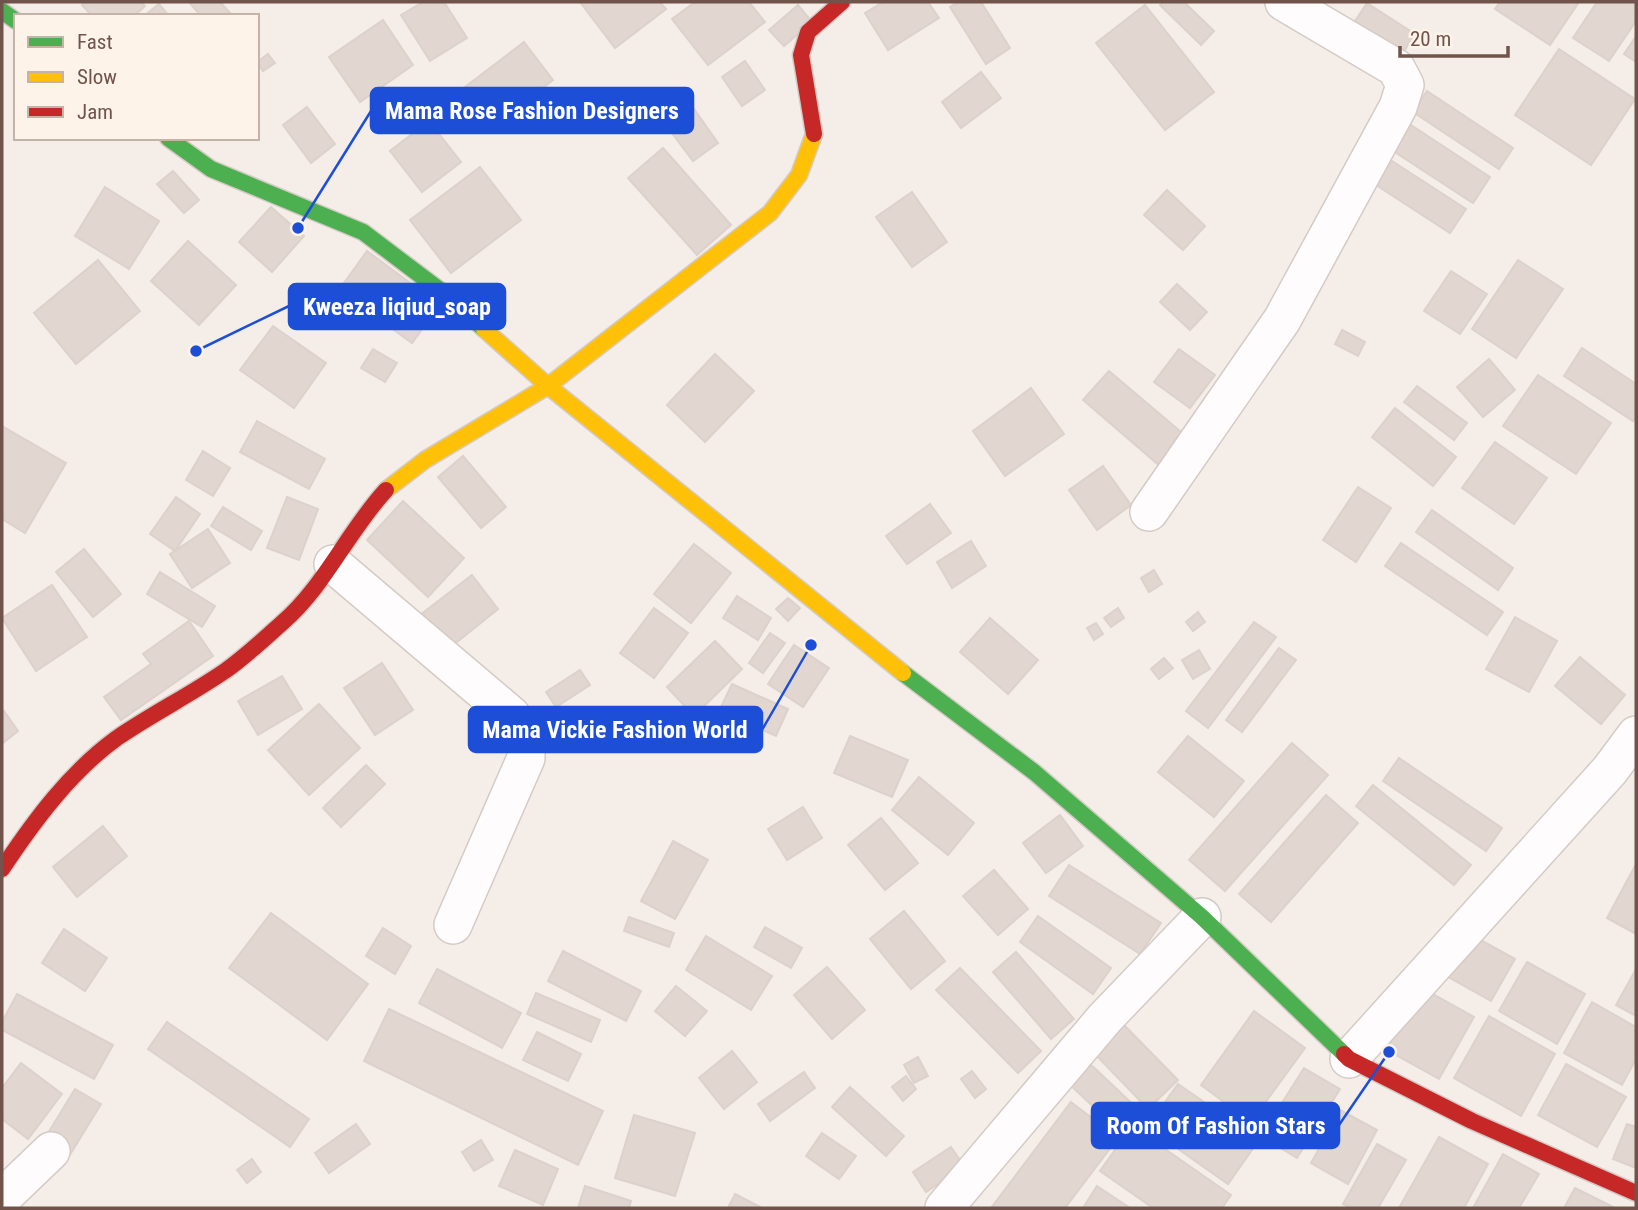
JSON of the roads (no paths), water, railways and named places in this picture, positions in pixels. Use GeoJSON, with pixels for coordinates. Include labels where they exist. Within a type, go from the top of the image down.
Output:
{"type":"FeatureCollection","features":[{"type":"Feature","properties":{"kind":"street"},"geometry":{"type":"LineString","coordinates":[[2,869],[31,826],[78,772],[116,739],[236,662],[285,621],[333,564],[365,513],[387,489],[425,460],[548,386],[770,213],[799,175],[814,135],[801,55],[808,32],[842,2]]}},
{"type":"Feature","properties":{"kind":"street"},"geometry":{"type":"LineString","coordinates":[[1149,512],[1282,320],[1398,107],[1405,85],[1396,68],[1284,2]]}},
{"type":"Feature","properties":{"kind":"street"},"geometry":{"type":"LineString","coordinates":[[171,140],[211,169],[363,232],[445,294],[548,386],[907,677],[1034,772],[1202,917],[1349,1059],[1472,1121],[1636,1193]]}},
{"type":"Feature","properties":{"kind":"street"},"geometry":{"type":"LineString","coordinates":[[333,564],[512,715],[526,736],[526,758],[453,925]]}},
{"type":"Feature","properties":{"kind":"street"},"geometry":{"type":"LineString","coordinates":[[1349,1059],[1610,770],[1636,735]]}},
{"type":"Feature","properties":{"kind":"street"},"geometry":{"type":"LineString","coordinates":[[944,1208],[1105,1018],[1202,917]]}},
{"type":"Feature","properties":{"kind":"street"},"geometry":{"type":"LineString","coordinates":[[2,1198],[51,1151]]}},
{"type":"Feature","properties":{"kind":"place","name":"Mama Rose Fashion Designers"},"geometry":{"type":"Point","coordinates":[298,228]}},
{"type":"Feature","properties":{"kind":"place","name":"Kweeza liqiud_soap"},"geometry":{"type":"Point","coordinates":[196,351]}},
{"type":"Feature","properties":{"kind":"place","name":"Mama Vickie Fashion World"},"geometry":{"type":"Point","coordinates":[811,645]}},
{"type":"Feature","properties":{"kind":"place","name":"Room Of Fashion Stars"},"geometry":{"type":"Point","coordinates":[1389,1052]}}]}
